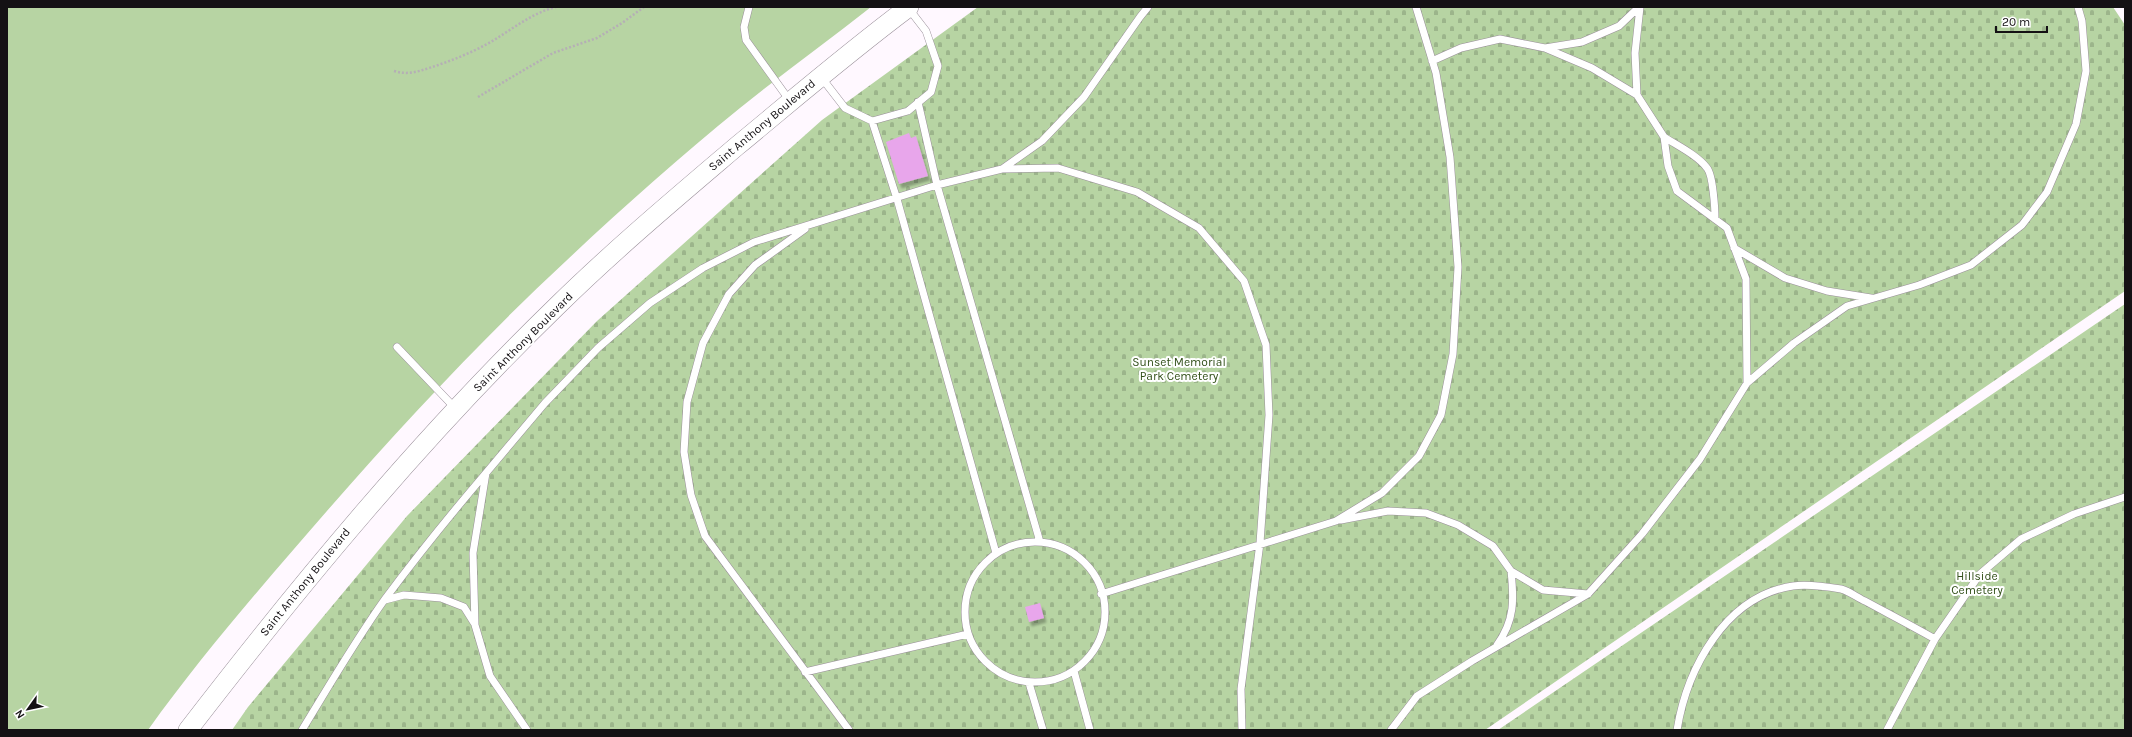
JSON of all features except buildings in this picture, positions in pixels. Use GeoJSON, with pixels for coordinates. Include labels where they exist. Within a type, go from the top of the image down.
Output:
{"type":"FeatureCollection","features":[{"type":"Feature","properties":{"kind":"street","name":"Saint Anthony Boulevard"},"geometry":{"type":"LineString","coordinates":[[188,730],[254,644],[351,527],[457,409],[556,306],[668,205],[820,76],[908,7]]}},
{"type":"Feature","properties":{"kind":"lane"},"geometry":{"type":"LineString","coordinates":[[749,7],[744,26],[746,40],[790,102]]}},
{"type":"Feature","properties":{"kind":"lane"},"geometry":{"type":"LineString","coordinates":[[820,76],[845,108],[872,121],[908,111],[931,92],[938,66],[926,31],[908,7]]}},
{"type":"Feature","properties":{"kind":"lane"},"geometry":{"type":"LineString","coordinates":[[1002,169],[1042,141],[1084,97],[1148,7]]}},
{"type":"Feature","properties":{"kind":"lane"},"geometry":{"type":"LineString","coordinates":[[1336,521],[1382,494],[1419,456],[1441,415],[1453,354],[1458,267],[1450,156],[1432,61],[1416,7]]}},
{"type":"Feature","properties":{"kind":"lane"},"geometry":{"type":"LineString","coordinates":[[1545,48],[1582,42],[1619,26],[1640,7]]}},
{"type":"Feature","properties":{"kind":"lane"},"geometry":{"type":"LineString","coordinates":[[1637,95],[1635,53],[1640,7]]}},
{"type":"Feature","properties":{"kind":"lane"},"geometry":{"type":"LineString","coordinates":[[1391,730],[1417,696],[1494,648],[1588,594],[1642,534],[1700,459],[1747,384],[1794,344],[1847,306],[1919,285],[1971,266],[2022,225],[2047,192],[2076,124],[2086,71],[2082,21],[2078,7]]}},
{"type":"Feature","properties":{"kind":"lane"},"geometry":{"type":"LineString","coordinates":[[1432,61],[1461,48],[1500,39],[1545,48],[1592,68],[1637,95],[1664,137],[1668,166],[1677,191],[1727,228],[1746,279],[1747,384]]}},
{"type":"Feature","properties":{"kind":"lane"},"geometry":{"type":"LineString","coordinates":[[918,102],[937,185],[1040,542]]}},
{"type":"Feature","properties":{"kind":"lane"},"geometry":{"type":"LineString","coordinates":[[872,121],[896,199],[996,553]]}},
{"type":"Feature","properties":{"kind":"lane"},"geometry":{"type":"LineString","coordinates":[[1664,137],[1685,150],[1708,168],[1715,200],[1715,219]]}},
{"type":"Feature","properties":{"kind":"lane"},"geometry":{"type":"LineString","coordinates":[[302,730],[385,600],[443,524],[545,403],[598,348],[650,303],[703,268],[754,242],[937,185],[1002,169],[1058,168],[1137,192],[1199,228],[1244,281],[1266,345],[1269,415],[1260,543],[1241,689],[1242,730]]}},
{"type":"Feature","properties":{"kind":"lane"},"geometry":{"type":"LineString","coordinates":[[810,225],[756,265],[729,294],[703,343],[688,402],[684,452],[691,495],[706,536],[849,730]]}},
{"type":"Feature","properties":{"kind":"lane"},"geometry":{"type":"LineString","coordinates":[[1734,248],[1785,278],[1827,291],[1873,298]]}},
{"type":"Feature","properties":{"kind":"lane"},"geometry":{"type":"LineString","coordinates":[[397,347],[457,409]]}},
{"type":"Feature","properties":{"kind":"lane"},"geometry":{"type":"LineString","coordinates":[[486,473],[473,553],[475,625],[490,676],[527,730]]}},
{"type":"Feature","properties":{"kind":"lane"},"geometry":{"type":"LineString","coordinates":[[1887,730],[1935,639],[1980,574],[2021,539],[2074,514],[2125,497]]}},
{"type":"Feature","properties":{"kind":"lane"},"geometry":{"type":"LineString","coordinates":[[1102,594],[1260,543],[1336,521],[1388,511],[1426,513],[1458,525],[1493,546],[1511,571],[1543,590],[1588,594]]}},
{"type":"Feature","properties":{"kind":"lane"},"geometry":{"type":"LineString","coordinates":[[1040,542],[1064,548],[1083,560],[1097,578],[1106,607],[1100,640],[1089,658],[1074,671],[1055,680],[1029,683],[1008,677],[988,665],[975,649],[968,634],[965,620],[968,589],[986,561],[996,553],[1019,543],[1040,542]]}},
{"type":"Feature","properties":{"kind":"lane"},"geometry":{"type":"LineString","coordinates":[[1494,648],[1506,631],[1511,612],[1514,598],[1511,571]]}},
{"type":"Feature","properties":{"kind":"lane"},"geometry":{"type":"LineString","coordinates":[[1677,730],[1680,710],[1694,673],[1713,638],[1737,611],[1766,593],[1794,586],[1843,589],[1935,639]]}},
{"type":"Feature","properties":{"kind":"lane"},"geometry":{"type":"LineString","coordinates":[[385,600],[404,595],[441,598],[464,607],[475,625]]}},
{"type":"Feature","properties":{"kind":"lane"},"geometry":{"type":"LineString","coordinates":[[805,672],[968,634]]}},
{"type":"Feature","properties":{"kind":"lane"},"geometry":{"type":"LineString","coordinates":[[1074,671],[1090,730]]}},
{"type":"Feature","properties":{"kind":"lane"},"geometry":{"type":"LineString","coordinates":[[1029,683],[1043,730]]}},
{"type":"Feature","properties":{"kind":"path"},"geometry":{"type":"LineString","coordinates":[[394,71],[413,73],[448,62],[492,41],[535,14],[556,7]]}},
{"type":"Feature","properties":{"kind":"path"},"geometry":{"type":"LineString","coordinates":[[478,97],[553,53],[597,38],[622,24],[644,7]]}},
{"type":"Feature","properties":{"kind":"green space"},"geometry":{"type":"Polygon","coordinates":[[[7,7],[871,7],[756,95],[630,202],[530,295],[460,365],[392,438],[256,593],[183,683],[148,730],[7,730],[7,7]]]}},
{"type":"Feature","properties":{"kind":"green space","name":"Sunset Memorial Park Cemetery"},"geometry":{"type":"Polygon","coordinates":[[[978,7],[2113,7],[2125,25],[2125,291],[1485,730],[232,730],[248,707],[407,516],[597,321],[822,120],[978,7]]]}},
{"type":"Feature","properties":{"kind":"green space","name":"Hillside Cemetery"},"geometry":{"type":"Polygon","coordinates":[[[2125,304],[2125,730],[1498,730],[2125,304]]]}}]}
